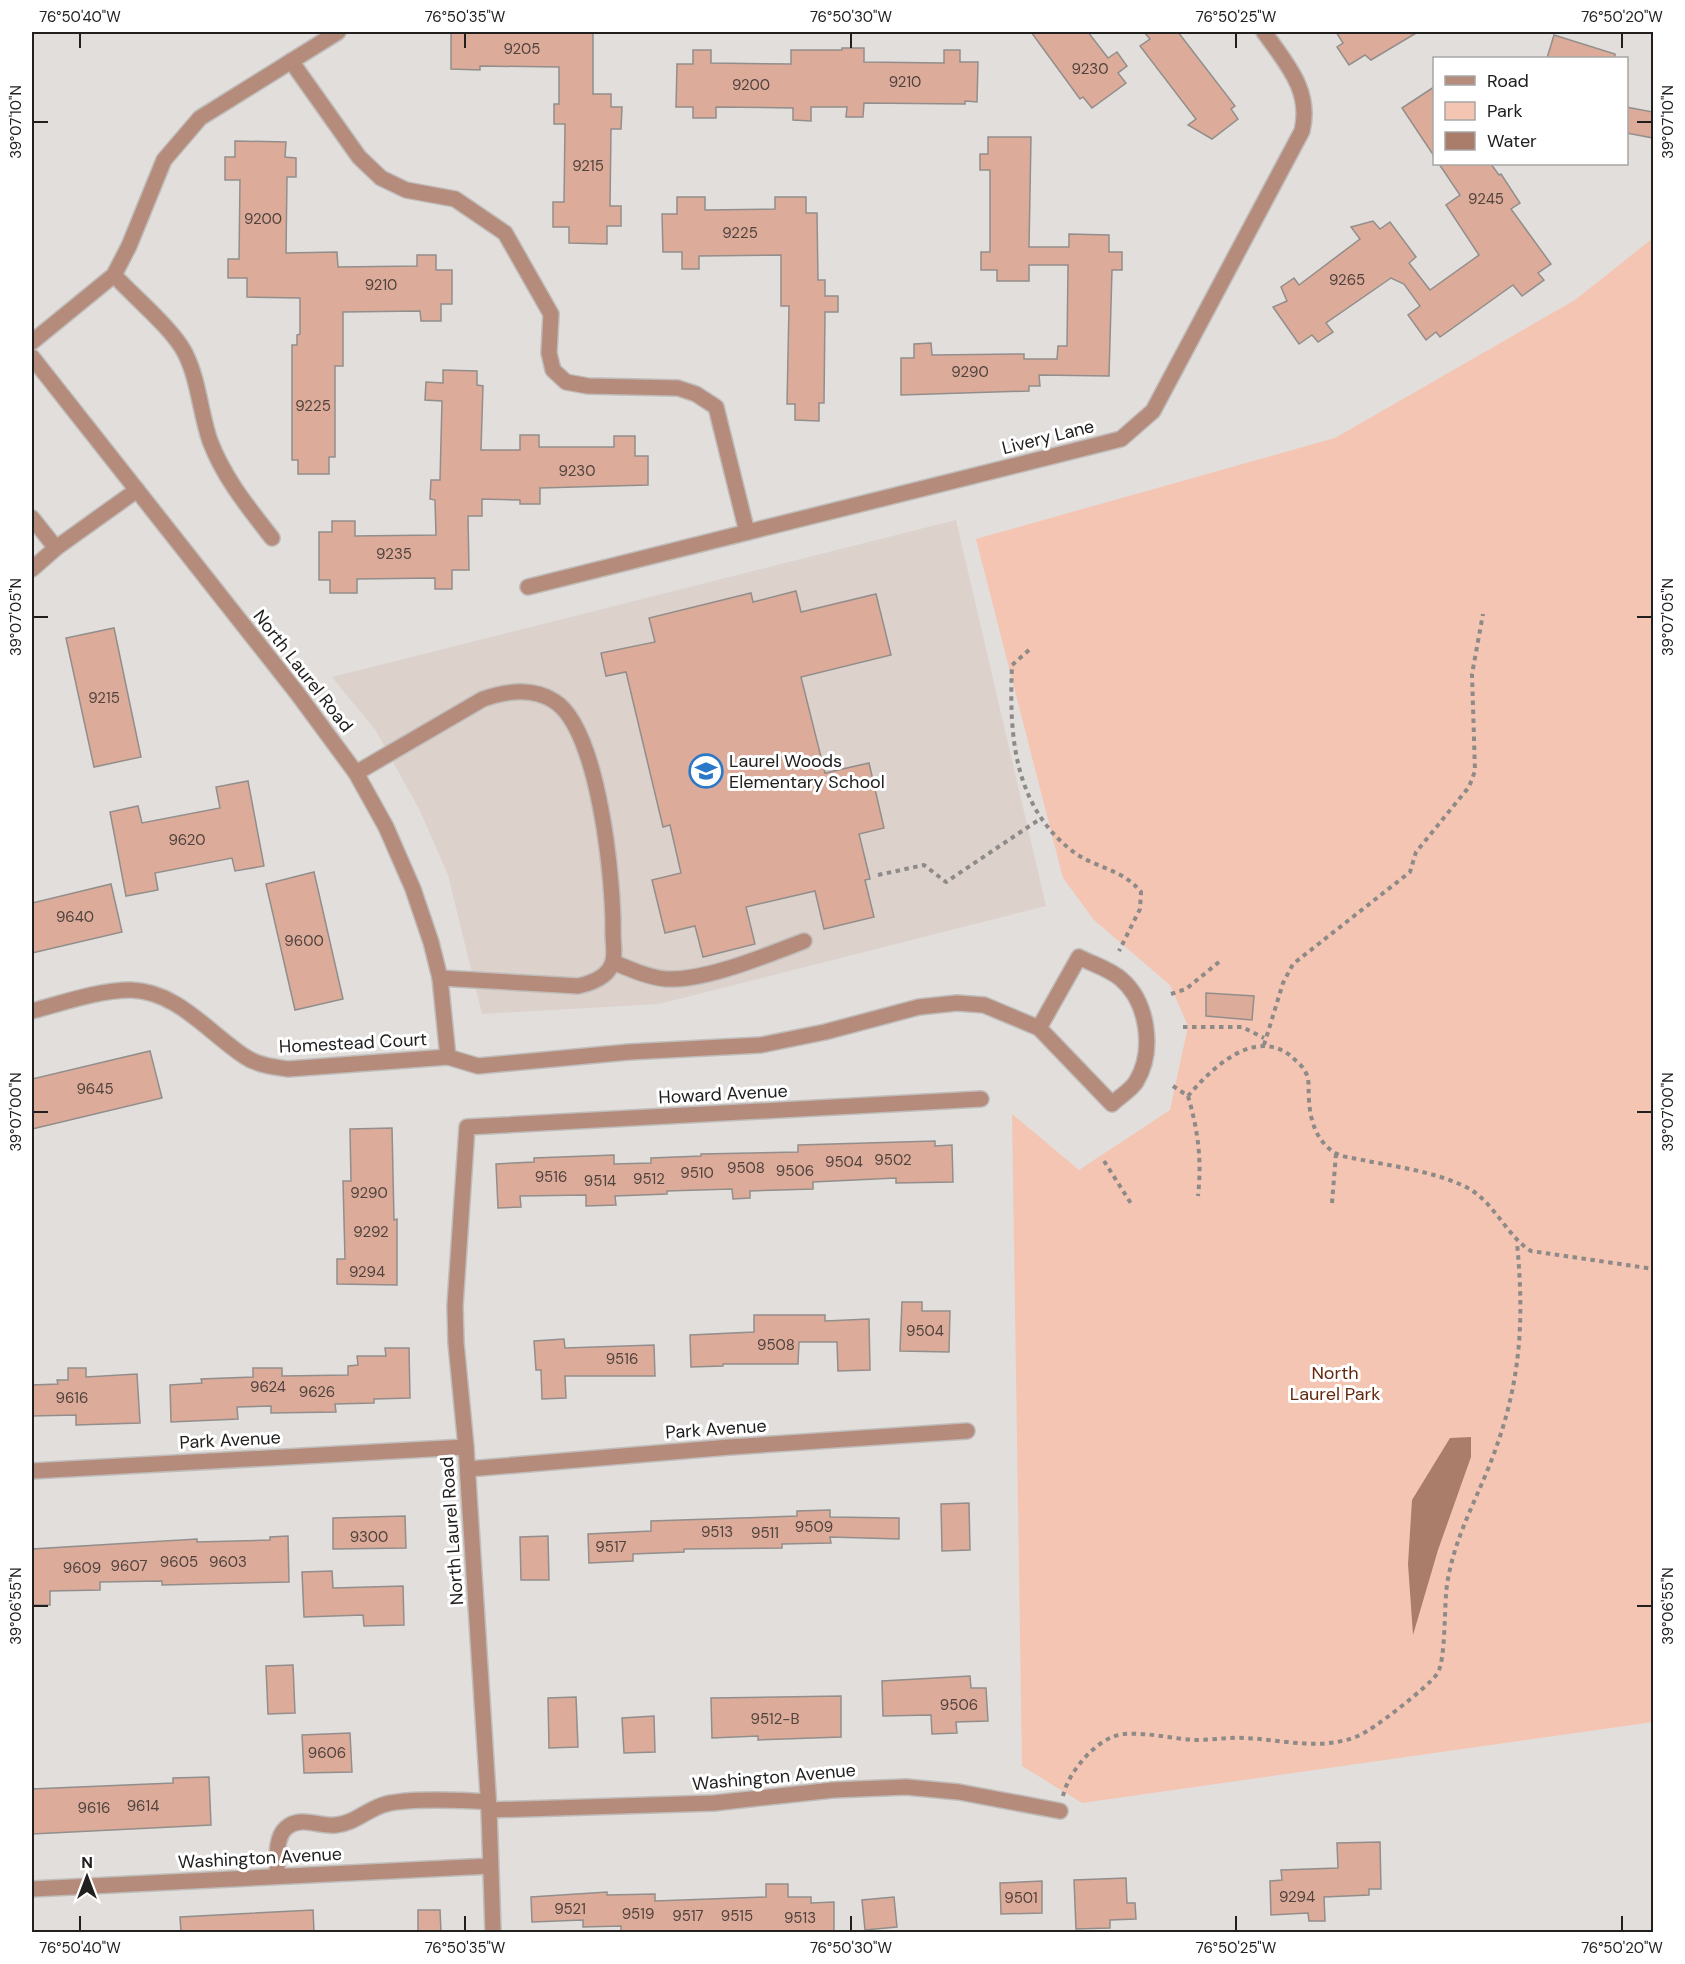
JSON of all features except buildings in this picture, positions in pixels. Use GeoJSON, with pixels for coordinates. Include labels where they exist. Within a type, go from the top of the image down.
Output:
{"type":"FeatureCollection","features":[{"type":"Feature","properties":{"kind":"street"},"geometry":{"type":"LineString","coordinates":[[32,342],[114,275],[129,246],[164,160],[179,139],[200,118],[338,32]]}},
{"type":"Feature","properties":{"kind":"street","name":"Livery Lane"},"geometry":{"type":"LineString","coordinates":[[528,588],[1121,439],[1153,411],[1302,131],[1305,118],[1302,91],[1296,78],[1263,32]]}},
{"type":"Feature","properties":{"kind":"street"},"geometry":{"type":"LineString","coordinates":[[291,61],[359,157],[381,178],[406,190],[455,199],[505,233],[551,314],[549,353],[553,370],[566,382],[588,386],[678,388],[696,394],[716,406],[747,532]]}},
{"type":"Feature","properties":{"kind":"street"},"geometry":{"type":"LineString","coordinates":[[114,275],[184,351],[195,376],[210,440],[221,465],[232,486],[272,538]]}},
{"type":"Feature","properties":{"kind":"street","name":"North Laurel Road"},"geometry":{"type":"LineString","coordinates":[[32,357],[316,718],[356,773],[386,827],[413,889],[440,978],[448,1057]]}},
{"type":"Feature","properties":{"kind":"street"},"geometry":{"type":"LineString","coordinates":[[32,568],[137,490]]}},
{"type":"Feature","properties":{"kind":"street"},"geometry":{"type":"LineString","coordinates":[[32,518],[56,548]]}},
{"type":"Feature","properties":{"kind":"street"},"geometry":{"type":"LineString","coordinates":[[356,773],[483,699],[503,692],[521,691],[540,694],[555,701],[569,714],[582,744],[601,804],[614,907],[613,962],[604,976],[578,987],[440,978]]}},
{"type":"Feature","properties":{"kind":"street"},"geometry":{"type":"LineString","coordinates":[[613,962],[655,976],[687,977],[749,962],[804,941]]}},
{"type":"Feature","properties":{"kind":"street"},"geometry":{"type":"LineString","coordinates":[[448,1057],[478,1066],[629,1052],[761,1045],[825,1032],[919,1007],[957,1003],[984,1005],[1039,1028],[1112,1104],[1136,1083],[1146,1057],[1146,1029],[1136,995],[1120,977],[1079,957],[1039,1028]]}},
{"type":"Feature","properties":{"kind":"street","name":"Homestead Court"},"geometry":{"type":"LineString","coordinates":[[32,1011],[106,993],[131,990],[150,993],[173,1003],[245,1057],[265,1066],[288,1069],[448,1057]]}},
{"type":"Feature","properties":{"kind":"street","name":"Howard Avenue"},"geometry":{"type":"LineString","coordinates":[[467,1127],[981,1100]]}},
{"type":"Feature","properties":{"kind":"street","name":"North Laurel Road"},"geometry":{"type":"LineString","coordinates":[[467,1127],[455,1306],[468,1469],[488,1806],[493,1932]]}},
{"type":"Feature","properties":{"kind":"street","name":"Park Avenue"},"geometry":{"type":"LineString","coordinates":[[468,1469],[742,1446],[968,1431]]}},
{"type":"Feature","properties":{"kind":"street","name":"Park Avenue"},"geometry":{"type":"LineString","coordinates":[[32,1471],[466,1447]]}},
{"type":"Feature","properties":{"kind":"street","name":"Washington Avenue"},"geometry":{"type":"LineString","coordinates":[[277,1876],[278,1842],[285,1828],[295,1823],[333,1826],[345,1824],[356,1821],[367,1812],[387,1804],[464,1800],[488,1806],[714,1803],[833,1790],[906,1787],[959,1792],[1060,1811]]}},
{"type":"Feature","properties":{"kind":"street","name":"Washington Avenue"},"geometry":{"type":"LineString","coordinates":[[32,1889],[490,1866]]}},
{"type":"Feature","properties":{"kind":"path"},"geometry":{"type":"LineString","coordinates":[[1264,1045],[1264,1038],[1283,983],[1293,964],[1410,872],[1416,852],[1425,838],[1469,787],[1475,771],[1472,674],[1483,614]]}},
{"type":"Feature","properties":{"kind":"path"},"geometry":{"type":"LineString","coordinates":[[1029,650],[1012,665],[1012,732],[1021,778],[1040,819],[1071,850],[1131,880],[1141,892],[1140,909],[1119,951]]}},
{"type":"Feature","properties":{"kind":"path"},"geometry":{"type":"LineString","coordinates":[[878,875],[924,865],[946,882],[1040,819]]}},
{"type":"Feature","properties":{"kind":"path"},"geometry":{"type":"LineString","coordinates":[[1172,994],[1186,989],[1219,962]]}},
{"type":"Feature","properties":{"kind":"path"},"geometry":{"type":"LineString","coordinates":[[1183,1027],[1242,1028],[1264,1038]]}},
{"type":"Feature","properties":{"kind":"path"},"geometry":{"type":"LineString","coordinates":[[1060,1811],[1064,1792],[1078,1766],[1101,1744],[1122,1734],[1197,1740],[1246,1738],[1327,1745],[1360,1735],[1422,1689],[1438,1673],[1447,1584],[1463,1523],[1488,1468],[1507,1412],[1519,1361],[1522,1296],[1517,1243],[1509,1226],[1477,1194],[1464,1186],[1431,1174],[1336,1154],[1320,1140],[1314,1130],[1306,1072],[1284,1051],[1273,1046],[1264,1045],[1229,1057],[1209,1072],[1188,1095]]}},
{"type":"Feature","properties":{"kind":"path"},"geometry":{"type":"LineString","coordinates":[[1173,1086],[1188,1095],[1200,1147],[1198,1196]]}},
{"type":"Feature","properties":{"kind":"path"},"geometry":{"type":"LineString","coordinates":[[1332,1203],[1336,1154]]}},
{"type":"Feature","properties":{"kind":"path"},"geometry":{"type":"LineString","coordinates":[[1104,1161],[1132,1204]]}},
{"type":"Feature","properties":{"kind":"path"},"geometry":{"type":"LineString","coordinates":[[1517,1243],[1531,1251],[1566,1258],[1653,1269]]}},
{"type":"Feature","properties":{"kind":"shaded area","name":"Laurel Woods Elementary School"},"geometry":{"type":"Polygon","coordinates":[[[956,520],[1046,906],[659,1004],[482,1014],[448,875],[420,811],[376,731],[332,677],[956,520]]]}},
{"type":"Feature","properties":{"kind":"green space","name":"North Laurel Park"},"geometry":{"type":"Polygon","coordinates":[[[1653,238],[1653,1722],[1082,1803],[1022,1766],[1012,1114],[1079,1170],[1170,1110],[1188,1026],[1170,985],[1094,920],[1063,878],[976,539],[1335,438],[1575,300],[1653,238]]]}},
{"type":"Feature","properties":{"kind":"water"},"geometry":{"type":"Polygon","coordinates":[[[1471,1437],[1471,1457],[1438,1550],[1413,1635],[1408,1564],[1412,1500],[1450,1438],[1471,1437]]]}},
{"type":"Feature","properties":{"kind":"place","name":"Laurel Woods Elementary School"},"geometry":{"type":"Point","coordinates":[706,771]}}]}
